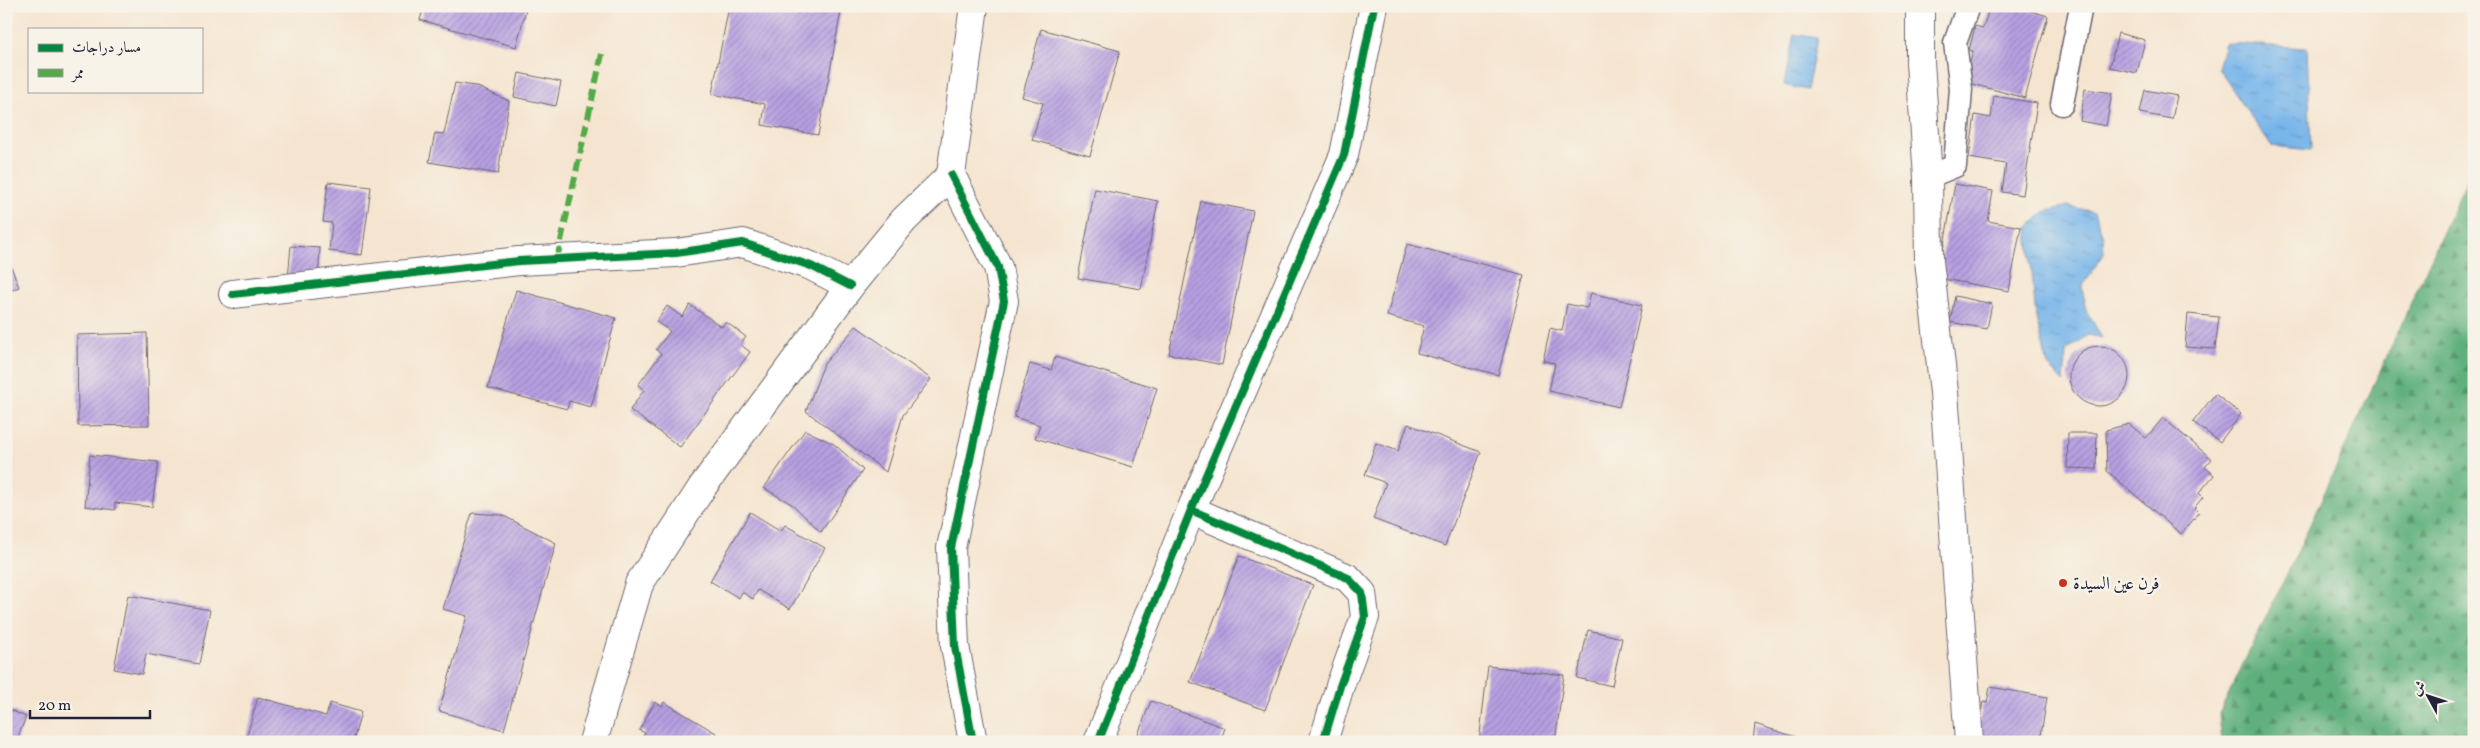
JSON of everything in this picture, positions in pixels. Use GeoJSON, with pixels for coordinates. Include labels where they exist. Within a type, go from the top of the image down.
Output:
{"type":"FeatureCollection","features":[{"type":"Feature","properties":{"kind":"street"},"geometry":{"type":"LineString","coordinates":[[973,742],[955,646],[950,548],[1004,301],[998,267],[951,175],[974,6]]}},
{"type":"Feature","properties":{"kind":"street"},"geometry":{"type":"LineString","coordinates":[[1098,742],[1191,510],[1344,155],[1374,6]]}},
{"type":"Feature","properties":{"kind":"street"},"geometry":{"type":"LineString","coordinates":[[1920,6],[1920,62],[1928,177],[1929,261],[1944,392],[1969,742]]}},
{"type":"Feature","properties":{"kind":"street"},"geometry":{"type":"LineString","coordinates":[[592,742],[638,584],[703,486],[850,286],[904,220],[951,175]]}},
{"type":"Feature","properties":{"kind":"street"},"geometry":{"type":"LineString","coordinates":[[233,294],[519,261],[676,253],[743,243],[811,266],[850,286]]}},
{"type":"Feature","properties":{"kind":"street"},"geometry":{"type":"LineString","coordinates":[[1191,510],[1348,578],[1362,593],[1365,617],[1340,686],[1323,742]]}},
{"type":"Feature","properties":{"kind":"lane"},"geometry":{"type":"LineString","coordinates":[[1928,177],[1955,166],[1961,89],[1955,43],[1968,6]]}},
{"type":"Feature","properties":{"kind":"lane"},"geometry":{"type":"LineString","coordinates":[[2062,104],[2082,6]]}},
{"type":"Feature","properties":{"kind":"green space"},"geometry":{"type":"Polygon","coordinates":[[[2474,164],[2474,742],[2222,742],[2219,714],[2298,551],[2474,164]]]}},
{"type":"Feature","properties":{"kind":"water"},"geometry":{"type":"Polygon","coordinates":[[[1794,34],[1817,38],[1807,90],[1784,85],[1794,34]]]}},
{"type":"Feature","properties":{"kind":"water"},"geometry":{"type":"Polygon","coordinates":[[[2225,43],[2307,48],[2311,150],[2271,146],[2218,68],[2225,43]]]}},
{"type":"Feature","properties":{"kind":"water"},"geometry":{"type":"Polygon","coordinates":[[[2068,206],[2094,212],[2103,237],[2104,254],[2082,287],[2086,310],[2102,338],[2088,335],[2066,351],[2064,383],[2048,365],[2036,318],[2028,228],[2044,212],[2068,206]]]}},
{"type":"Feature","properties":{"kind":"building"},"geometry":{"type":"Polygon","coordinates":[[[424,6],[527,6],[516,47],[420,20],[424,6]]]}},
{"type":"Feature","properties":{"kind":"building"},"geometry":{"type":"Polygon","coordinates":[[[729,6],[842,6],[818,135],[762,125],[765,104],[712,94],[729,6]]]}},
{"type":"Feature","properties":{"kind":"building"},"geometry":{"type":"Polygon","coordinates":[[[1990,6],[2013,6],[2048,16],[2025,98],[1965,82],[1973,51],[1969,50],[1975,26],[1983,28],[1990,6]]]}},
{"type":"Feature","properties":{"kind":"building"},"geometry":{"type":"Polygon","coordinates":[[[1041,29],[1120,51],[1090,156],[1032,140],[1043,103],[1022,97],[1041,29]]]}},
{"type":"Feature","properties":{"kind":"building"},"geometry":{"type":"Polygon","coordinates":[[[2118,33],[2145,40],[2137,73],[2110,67],[2118,33]]]}},
{"type":"Feature","properties":{"kind":"building"},"geometry":{"type":"Polygon","coordinates":[[[519,73],[561,82],[556,106],[514,97],[519,73]]]}},
{"type":"Feature","properties":{"kind":"building"},"geometry":{"type":"Polygon","coordinates":[[[455,83],[475,86],[509,101],[498,174],[429,162],[435,133],[444,134],[455,83]]]}},
{"type":"Feature","properties":{"kind":"building"},"geometry":{"type":"Polygon","coordinates":[[[2085,89],[2112,93],[2106,126],[2080,121],[2085,89]]]}},
{"type":"Feature","properties":{"kind":"building"},"geometry":{"type":"Polygon","coordinates":[[[2145,90],[2177,96],[2172,119],[2140,113],[2145,90]]]}},
{"type":"Feature","properties":{"kind":"building"},"geometry":{"type":"Polygon","coordinates":[[[1994,96],[2037,103],[2023,195],[2002,192],[2006,164],[1969,158],[1975,115],[1991,118],[1994,96]]]}},
{"type":"Feature","properties":{"kind":"building"},"geometry":{"type":"Polygon","coordinates":[[[328,182],[371,187],[362,255],[329,251],[332,223],[323,222],[328,182]]]}},
{"type":"Feature","properties":{"kind":"building"},"geometry":{"type":"Polygon","coordinates":[[[1955,184],[1993,191],[1988,221],[2021,227],[2009,291],[1938,278],[1955,184]]]}},
{"type":"Feature","properties":{"kind":"building"},"geometry":{"type":"Polygon","coordinates":[[[1095,189],[1158,201],[1141,289],[1078,278],[1095,189]]]}},
{"type":"Feature","properties":{"kind":"building"},"geometry":{"type":"Polygon","coordinates":[[[1201,201],[1253,211],[1222,365],[1169,354],[1201,201]]]}},
{"type":"Feature","properties":{"kind":"building"},"geometry":{"type":"Polygon","coordinates":[[[1407,244],[1524,275],[1498,375],[1417,353],[1424,326],[1387,316],[1407,244]]]}},
{"type":"Feature","properties":{"kind":"building"},"geometry":{"type":"Polygon","coordinates":[[[291,246],[320,248],[318,281],[288,279],[291,246]]]}},
{"type":"Feature","properties":{"kind":"building"},"geometry":{"type":"Polygon","coordinates":[[[6,254],[19,287],[6,292],[6,254]]]}},
{"type":"Feature","properties":{"kind":"building"},"geometry":{"type":"Polygon","coordinates":[[[516,290],[616,318],[591,407],[569,401],[567,409],[488,388],[516,290]]]}},
{"type":"Feature","properties":{"kind":"building"},"geometry":{"type":"Polygon","coordinates":[[[1591,293],[1642,305],[1619,407],[1549,391],[1555,363],[1543,361],[1550,328],[1562,331],[1567,304],[1587,308],[1591,293]]]}},
{"type":"Feature","properties":{"kind":"building"},"geometry":{"type":"Polygon","coordinates":[[[1955,296],[1992,304],[1987,329],[1950,322],[1955,296]]]}},
{"type":"Feature","properties":{"kind":"building"},"geometry":{"type":"Polygon","coordinates":[[[690,305],[722,327],[726,322],[746,337],[740,344],[750,352],[680,447],[630,410],[644,390],[638,385],[661,354],[656,350],[670,331],[656,322],[667,306],[682,317],[690,305]]]}},
{"type":"Feature","properties":{"kind":"building"},"geometry":{"type":"Polygon","coordinates":[[[2188,314],[2219,317],[2215,349],[2185,347],[2188,314]]]}},
{"type":"Feature","properties":{"kind":"building"},"geometry":{"type":"Polygon","coordinates":[[[856,326],[931,379],[903,415],[886,472],[806,411],[824,364],[856,326]]]}},
{"type":"Feature","properties":{"kind":"building"},"geometry":{"type":"Polygon","coordinates":[[[147,333],[149,425],[78,426],[77,335],[147,333]]]}},
{"type":"Feature","properties":{"kind":"building"},"geometry":{"type":"Polygon","coordinates":[[[2099,346],[2116,351],[2124,359],[2129,376],[2124,393],[2116,401],[2099,406],[2082,401],[2074,393],[2069,376],[2074,359],[2082,351],[2099,346]]]}},
{"type":"Feature","properties":{"kind":"building"},"geometry":{"type":"Polygon","coordinates":[[[1055,357],[1157,388],[1133,467],[1035,438],[1040,425],[1014,417],[1030,364],[1051,370],[1055,357]]]}},
{"type":"Feature","properties":{"kind":"building"},"geometry":{"type":"Polygon","coordinates":[[[2215,394],[2241,414],[2220,442],[2193,422],[2215,394]]]}},
{"type":"Feature","properties":{"kind":"building"},"geometry":{"type":"Polygon","coordinates":[[[2163,418],[2212,459],[2205,467],[2214,475],[2199,493],[2203,497],[2194,508],[2199,513],[2181,534],[2107,471],[2106,430],[2129,424],[2146,438],[2163,418]]]}},
{"type":"Feature","properties":{"kind":"building"},"geometry":{"type":"Polygon","coordinates":[[[1408,424],[1481,452],[1445,546],[1373,519],[1386,483],[1365,475],[1376,443],[1398,451],[1408,424]]]}},
{"type":"Feature","properties":{"kind":"building"},"geometry":{"type":"Polygon","coordinates":[[[805,430],[834,444],[863,470],[821,532],[793,505],[764,488],[805,430]]]}},
{"type":"Feature","properties":{"kind":"building"},"geometry":{"type":"Polygon","coordinates":[[[2068,433],[2097,433],[2096,469],[2067,468],[2068,433]]]}},
{"type":"Feature","properties":{"kind":"building"},"geometry":{"type":"Polygon","coordinates":[[[90,455],[158,462],[152,507],[115,503],[115,510],[85,506],[90,455]]]}},
{"type":"Feature","properties":{"kind":"building"},"geometry":{"type":"Polygon","coordinates":[[[750,512],[781,531],[785,525],[825,548],[790,609],[758,590],[753,599],[742,592],[739,598],[710,581],[750,512]]]}},
{"type":"Feature","properties":{"kind":"building"},"geometry":{"type":"Polygon","coordinates":[[[472,513],[502,515],[556,543],[504,730],[439,711],[467,616],[443,609],[472,513]]]}},
{"type":"Feature","properties":{"kind":"building"},"geometry":{"type":"Polygon","coordinates":[[[1239,556],[1313,585],[1265,710],[1190,682],[1239,556]]]}},
{"type":"Feature","properties":{"kind":"building"},"geometry":{"type":"Polygon","coordinates":[[[128,595],[210,610],[199,664],[146,654],[142,674],[114,669],[128,595]]]}},
{"type":"Feature","properties":{"kind":"building"},"geometry":{"type":"Polygon","coordinates":[[[1588,630],[1622,638],[1612,686],[1577,678],[1588,630]]]}},
{"type":"Feature","properties":{"kind":"building"},"geometry":{"type":"Polygon","coordinates":[[[1488,666],[1564,675],[1555,742],[1479,742],[1488,666]]]}},
{"type":"Feature","properties":{"kind":"building"},"geometry":{"type":"Polygon","coordinates":[[[1990,687],[2047,697],[2040,742],[1989,742],[1976,739],[1983,702],[1987,703],[1990,687]]]}},
{"type":"Feature","properties":{"kind":"building"},"geometry":{"type":"Polygon","coordinates":[[[258,697],[326,716],[330,703],[361,712],[353,742],[245,742],[258,697]]]}},
{"type":"Feature","properties":{"kind":"building"},"geometry":{"type":"Polygon","coordinates":[[[1151,701],[1225,728],[1220,742],[1135,742],[1151,701]]]}},
{"type":"Feature","properties":{"kind":"building"},"geometry":{"type":"Polygon","coordinates":[[[655,702],[662,706],[664,702],[716,733],[710,742],[640,742],[645,733],[639,730],[655,702]]]}},
{"type":"Feature","properties":{"kind":"building"},"geometry":{"type":"Polygon","coordinates":[[[6,708],[26,717],[16,742],[6,742],[6,708]]]}},
{"type":"Feature","properties":{"kind":"building"},"geometry":{"type":"Polygon","coordinates":[[[1755,724],[1808,741],[1808,742],[1753,742],[1755,724]]]}},
{"type":"Feature","properties":{"kind":"marked path"},"geometry":{"type":"LineString","coordinates":[[557,259],[602,54]]}},
{"type":"Feature","properties":{"kind":"cycle path"},"geometry":{"type":"LineString","coordinates":[[1098,742],[1191,510],[1344,155],[1374,6]]}},
{"type":"Feature","properties":{"kind":"cycle path"},"geometry":{"type":"LineString","coordinates":[[951,175],[998,267],[1004,301],[951,548],[955,646],[973,742]]}},
{"type":"Feature","properties":{"kind":"cycle path"},"geometry":{"type":"LineString","coordinates":[[233,294],[519,261],[676,253],[743,243],[811,266],[850,286]]}},
{"type":"Feature","properties":{"kind":"cycle path"},"geometry":{"type":"LineString","coordinates":[[1191,510],[1348,578],[1362,593],[1365,617],[1340,686],[1323,742]]}},
{"type":"Feature","properties":{"kind":"place","name":"فرن عين السيدة"},"geometry":{"type":"Point","coordinates":[2063,583]}}]}
